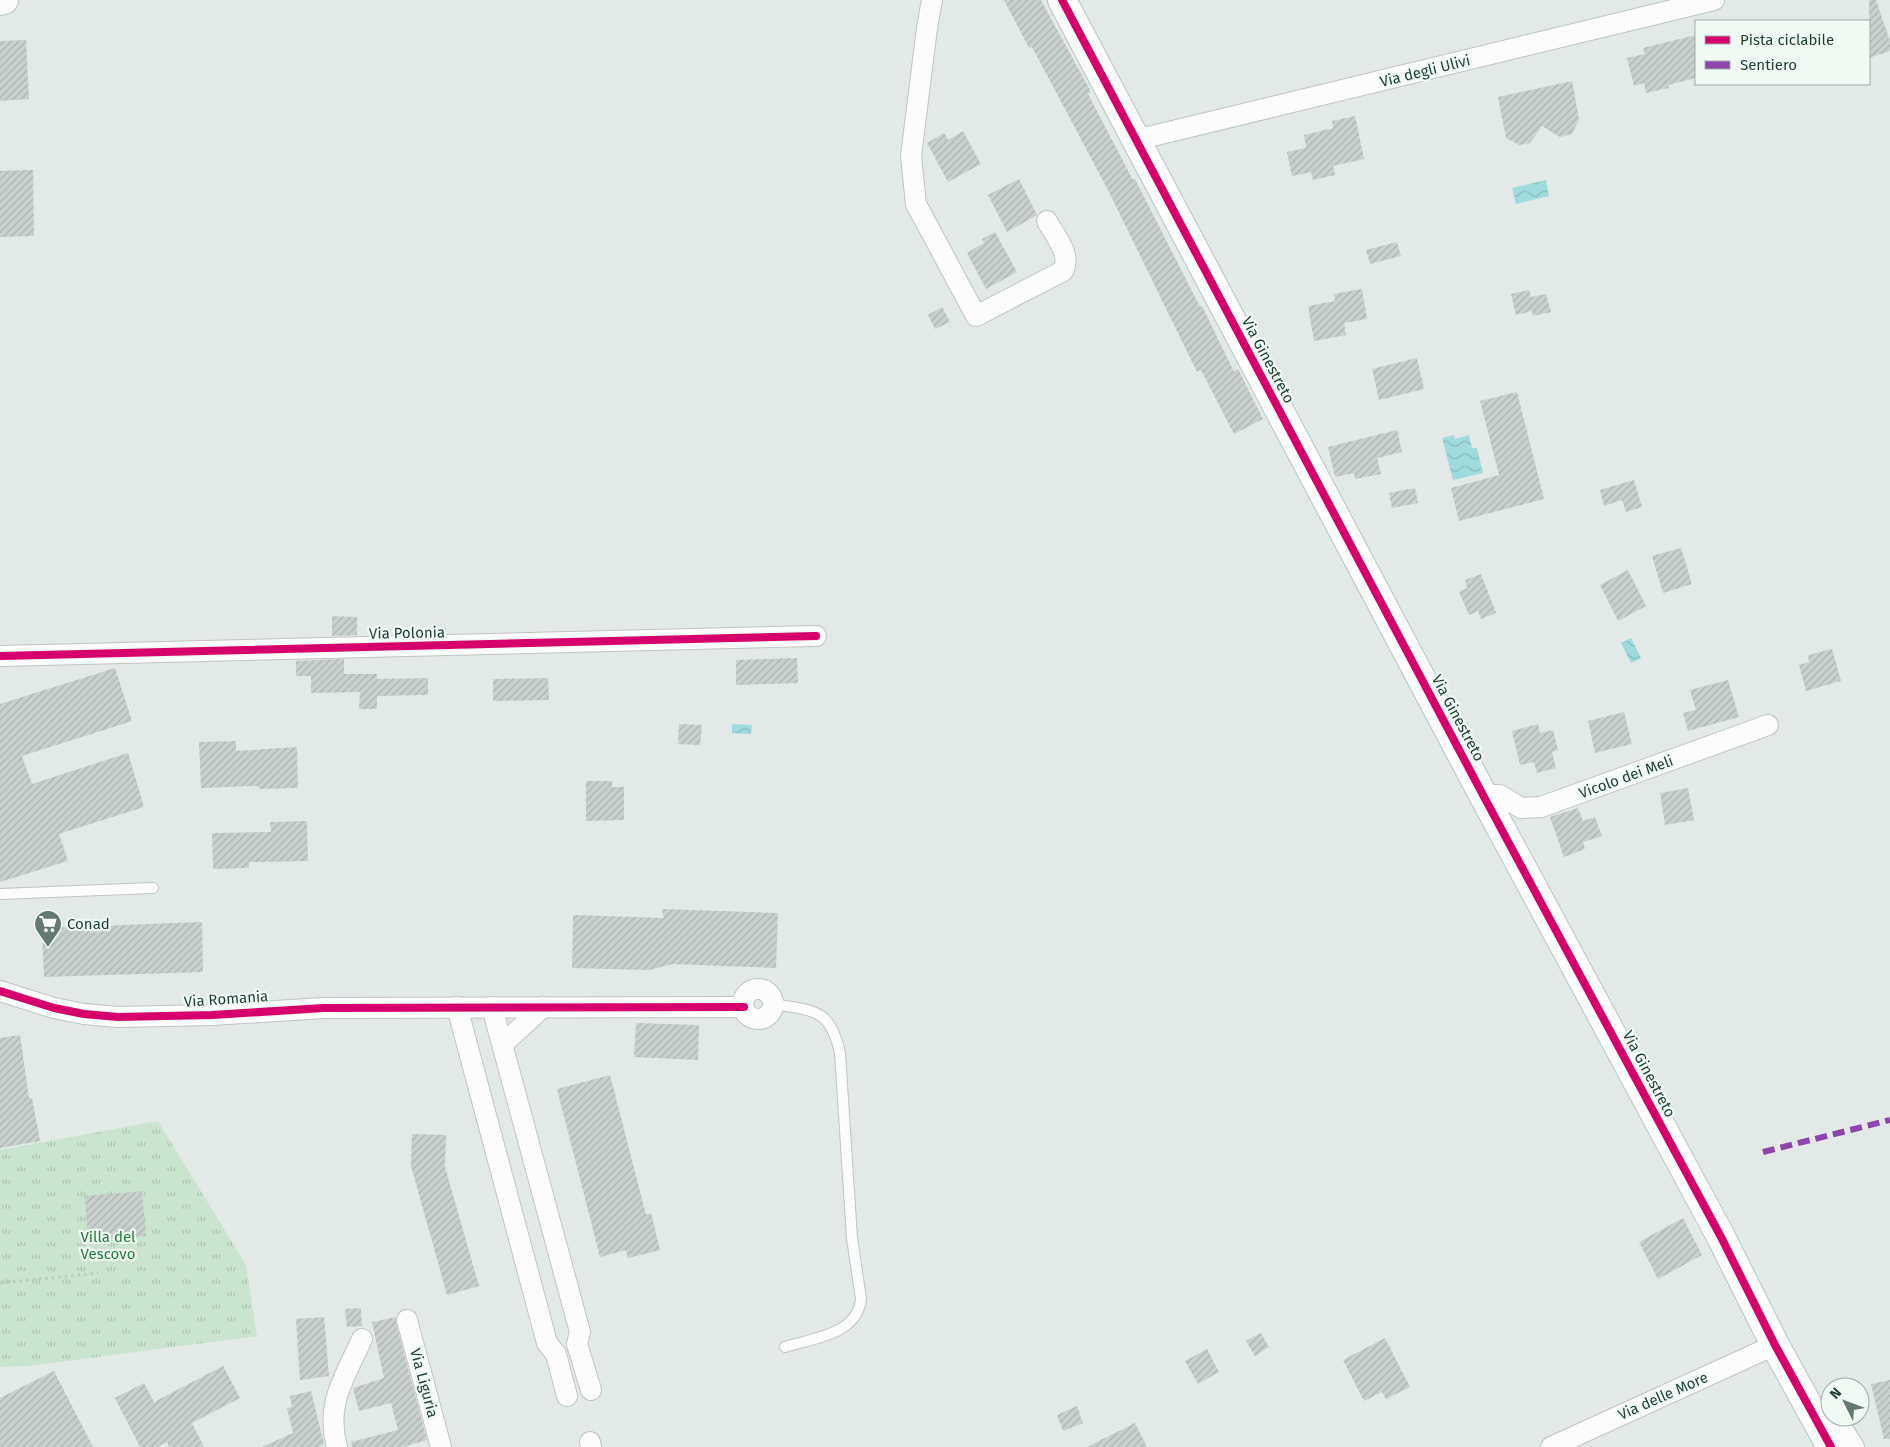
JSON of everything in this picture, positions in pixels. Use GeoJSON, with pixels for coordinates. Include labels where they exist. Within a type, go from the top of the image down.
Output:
{"type":"FeatureCollection","features":[{"type":"Feature","properties":{"kind":"street"},"geometry":{"type":"LineString","coordinates":[[0,1],[4,0]]}},
{"type":"Feature","properties":{"kind":"street"},"geometry":{"type":"LineString","coordinates":[[932,0],[911,156],[916,204],[976,316],[1063,271],[1067,265],[1067,258],[1047,221]]}},
{"type":"Feature","properties":{"kind":"street","name":"Via Ginestreto"},"geometry":{"type":"LineString","coordinates":[[1062,0],[1717,1229],[1776,1345],[1819,1409],[1831,1447]]}},
{"type":"Feature","properties":{"kind":"street","name":"Via degli Ulivi"},"geometry":{"type":"LineString","coordinates":[[1136,140],[1714,0]]}},
{"type":"Feature","properties":{"kind":"street","name":"Via Polonia"},"geometry":{"type":"LineString","coordinates":[[0,656],[816,636]]}},
{"type":"Feature","properties":{"kind":"street","name":"Vicolo dei Meli"},"geometry":{"type":"LineString","coordinates":[[1484,795],[1500,795],[1521,808],[1541,807],[1768,725]]}},
{"type":"Feature","properties":{"kind":"street","name":"Via Romania"},"geometry":{"type":"LineString","coordinates":[[0,991],[54,1008],[84,1014],[118,1017],[212,1015],[324,1008],[744,1007],[749,993],[758,990],[767,992],[774,1004]]}},
{"type":"Feature","properties":{"kind":"street"},"geometry":{"type":"LineString","coordinates":[[457,1007],[547,1343],[556,1354],[567,1396]]}},
{"type":"Feature","properties":{"kind":"street"},"geometry":{"type":"LineString","coordinates":[[492,1007],[580,1332],[577,1344],[591,1390]]}},
{"type":"Feature","properties":{"kind":"street"},"geometry":{"type":"LineString","coordinates":[[503,1044],[543,1007]]}},
{"type":"Feature","properties":{"kind":"street","name":"Via Liguria"},"geometry":{"type":"LineString","coordinates":[[407,1320],[441,1447]]}},
{"type":"Feature","properties":{"kind":"street"},"geometry":{"type":"LineString","coordinates":[[337,1447],[332,1425],[334,1403],[362,1339]]}},
{"type":"Feature","properties":{"kind":"street","name":"Via delle More"},"geometry":{"type":"LineString","coordinates":[[1551,1447],[1776,1345]]}},
{"type":"Feature","properties":{"kind":"street"},"geometry":{"type":"LineString","coordinates":[[1842,1427],[1854,1447]]}},
{"type":"Feature","properties":{"kind":"lane"},"geometry":{"type":"LineString","coordinates":[[0,894],[153,888]]}},
{"type":"Feature","properties":{"kind":"lane"},"geometry":{"type":"LineString","coordinates":[[774,1004],[811,1010],[823,1015],[831,1025],[837,1038],[840,1053],[852,1238],[861,1299],[860,1308],[848,1324],[828,1335],[785,1347]]}},
{"type":"Feature","properties":{"kind":"path"},"geometry":{"type":"LineString","coordinates":[[0,1283],[98,1273]]}},
{"type":"Feature","properties":{"kind":"green space","name":"Villa del Vescovo"},"geometry":{"type":"Polygon","coordinates":[[[158,1121],[246,1265],[257,1336],[28,1366],[0,1367],[0,1150],[158,1121]]]}},
{"type":"Feature","properties":{"kind":"water"},"geometry":{"type":"Polygon","coordinates":[[[1546,180],[1549,196],[1516,204],[1512,188],[1546,180]]]}},
{"type":"Feature","properties":{"kind":"water"},"geometry":{"type":"Polygon","coordinates":[[[1454,435],[1455,439],[1469,435],[1472,448],[1477,448],[1483,473],[1453,480],[1442,438],[1454,435]]]}},
{"type":"Feature","properties":{"kind":"water"},"geometry":{"type":"Polygon","coordinates":[[[1631,638],[1641,658],[1631,663],[1621,643],[1631,638]]]}},
{"type":"Feature","properties":{"kind":"water"},"geometry":{"type":"Polygon","coordinates":[[[732,724],[752,725],[751,734],[732,733],[732,724]]]}},
{"type":"Feature","properties":{"kind":"building"},"geometry":{"type":"Polygon","coordinates":[[[1004,0],[1041,0],[1091,92],[1088,94],[1133,180],[1135,179],[1200,307],[1202,306],[1234,372],[1238,369],[1263,419],[1234,434],[1201,370],[1197,372],[1109,192],[1032,47],[1029,48],[1004,0]]]}},
{"type":"Feature","properties":{"kind":"building"},"geometry":{"type":"Polygon","coordinates":[[[1869,0],[1876,0],[1890,41],[1890,51],[1870,58],[1870,20],[1869,0]]]}},
{"type":"Feature","properties":{"kind":"building"},"geometry":{"type":"Polygon","coordinates":[[[1695,35],[1695,78],[1668,85],[1669,88],[1646,93],[1644,83],[1634,86],[1627,58],[1645,54],[1643,48],[1695,35]]]}},
{"type":"Feature","properties":{"kind":"building"},"geometry":{"type":"Polygon","coordinates":[[[26,40],[29,99],[0,101],[0,41],[26,40]]]}},
{"type":"Feature","properties":{"kind":"building"},"geometry":{"type":"Polygon","coordinates":[[[1572,81],[1579,119],[1572,134],[1560,137],[1542,126],[1530,143],[1519,145],[1506,138],[1498,97],[1572,81]]]}},
{"type":"Feature","properties":{"kind":"building"},"geometry":{"type":"Polygon","coordinates":[[[1355,116],[1364,159],[1333,166],[1335,175],[1313,180],[1311,172],[1292,176],[1287,152],[1306,148],[1304,135],[1333,128],[1332,121],[1355,116]]]}},
{"type":"Feature","properties":{"kind":"building"},"geometry":{"type":"Polygon","coordinates":[[[963,131],[981,164],[948,182],[927,143],[944,133],[948,140],[963,131]]]}},
{"type":"Feature","properties":{"kind":"building"},"geometry":{"type":"Polygon","coordinates":[[[33,170],[34,236],[0,237],[0,171],[33,170]]]}},
{"type":"Feature","properties":{"kind":"building"},"geometry":{"type":"Polygon","coordinates":[[[1019,179],[1037,215],[1007,232],[988,195],[1019,179]]]}},
{"type":"Feature","properties":{"kind":"building"},"geometry":{"type":"Polygon","coordinates":[[[995,232],[1017,272],[986,289],[967,253],[984,243],[982,239],[995,232]]]}},
{"type":"Feature","properties":{"kind":"building"},"geometry":{"type":"Polygon","coordinates":[[[1397,242],[1401,256],[1370,264],[1366,250],[1397,242]]]}},
{"type":"Feature","properties":{"kind":"building"},"geometry":{"type":"Polygon","coordinates":[[[1362,289],[1367,319],[1344,323],[1346,335],[1314,341],[1308,306],[1335,301],[1334,294],[1362,289]]]}},
{"type":"Feature","properties":{"kind":"building"},"geometry":{"type":"Polygon","coordinates":[[[1529,290],[1531,297],[1546,294],[1551,312],[1533,316],[1532,311],[1516,315],[1511,294],[1529,290]]]}},
{"type":"Feature","properties":{"kind":"building"},"geometry":{"type":"Polygon","coordinates":[[[942,307],[950,322],[935,329],[928,315],[942,307]]]}},
{"type":"Feature","properties":{"kind":"building"},"geometry":{"type":"Polygon","coordinates":[[[1417,358],[1424,389],[1379,400],[1372,369],[1417,358]]]}},
{"type":"Feature","properties":{"kind":"building"},"geometry":{"type":"Polygon","coordinates":[[[1517,392],[1544,499],[1459,521],[1451,488],[1499,475],[1480,401],[1517,392]]]}},
{"type":"Feature","properties":{"kind":"building"},"geometry":{"type":"Polygon","coordinates":[[[1397,430],[1402,452],[1377,458],[1381,474],[1355,479],[1354,473],[1335,477],[1328,447],[1397,430]]]}},
{"type":"Feature","properties":{"kind":"building"},"geometry":{"type":"Polygon","coordinates":[[[1634,480],[1642,507],[1626,512],[1622,500],[1604,506],[1600,490],[1634,480]]]}},
{"type":"Feature","properties":{"kind":"building"},"geometry":{"type":"Polygon","coordinates":[[[1415,488],[1418,503],[1392,508],[1389,493],[1415,488]]]}},
{"type":"Feature","properties":{"kind":"building"},"geometry":{"type":"Polygon","coordinates":[[[1681,548],[1692,584],[1663,593],[1652,556],[1681,548]]]}},
{"type":"Feature","properties":{"kind":"building"},"geometry":{"type":"Polygon","coordinates":[[[1628,570],[1646,606],[1618,621],[1600,585],[1628,570]]]}},
{"type":"Feature","properties":{"kind":"building"},"geometry":{"type":"Polygon","coordinates":[[[1481,574],[1496,613],[1481,619],[1478,611],[1469,615],[1459,592],[1467,588],[1465,580],[1481,574]]]}},
{"type":"Feature","properties":{"kind":"building"},"geometry":{"type":"Polygon","coordinates":[[[332,616],[357,617],[357,635],[332,636],[332,616]]]}},
{"type":"Feature","properties":{"kind":"building"},"geometry":{"type":"Polygon","coordinates":[[[1832,649],[1841,681],[1806,691],[1799,665],[1809,662],[1808,655],[1832,649]]]}},
{"type":"Feature","properties":{"kind":"building"},"geometry":{"type":"Polygon","coordinates":[[[797,658],[798,683],[736,685],[736,660],[797,658]]]}},
{"type":"Feature","properties":{"kind":"building"},"geometry":{"type":"Polygon","coordinates":[[[344,659],[344,674],[377,674],[377,679],[428,678],[428,695],[377,696],[377,709],[359,709],[360,692],[311,693],[311,676],[296,676],[296,661],[344,659]]]}},
{"type":"Feature","properties":{"kind":"building"},"geometry":{"type":"Polygon","coordinates":[[[115,668],[132,721],[22,756],[32,784],[128,753],[144,807],[59,834],[68,861],[0,882],[0,704],[115,668]]]}},
{"type":"Feature","properties":{"kind":"building"},"geometry":{"type":"Polygon","coordinates":[[[548,678],[549,700],[493,701],[493,679],[548,678]]]}},
{"type":"Feature","properties":{"kind":"building"},"geometry":{"type":"Polygon","coordinates":[[[1728,680],[1739,717],[1688,731],[1683,713],[1696,710],[1690,690],[1728,680]]]}},
{"type":"Feature","properties":{"kind":"building"},"geometry":{"type":"Polygon","coordinates":[[[1624,712],[1632,744],[1595,753],[1588,721],[1624,712]]]}},
{"type":"Feature","properties":{"kind":"building"},"geometry":{"type":"Polygon","coordinates":[[[679,724],[702,725],[700,745],[678,744],[679,724]]]}},
{"type":"Feature","properties":{"kind":"building"},"geometry":{"type":"Polygon","coordinates":[[[1538,724],[1540,733],[1553,730],[1558,750],[1552,752],[1556,768],[1537,773],[1534,762],[1520,765],[1512,731],[1538,724]]]}},
{"type":"Feature","properties":{"kind":"building"},"geometry":{"type":"Polygon","coordinates":[[[236,741],[236,751],[297,747],[298,788],[259,789],[258,786],[201,788],[199,742],[236,741]]]}},
{"type":"Feature","properties":{"kind":"building"},"geometry":{"type":"Polygon","coordinates":[[[586,781],[612,781],[612,787],[624,787],[624,820],[586,821],[586,781]]]}},
{"type":"Feature","properties":{"kind":"building"},"geometry":{"type":"Polygon","coordinates":[[[1688,788],[1694,820],[1665,825],[1660,793],[1688,788]]]}},
{"type":"Feature","properties":{"kind":"building"},"geometry":{"type":"Polygon","coordinates":[[[1578,808],[1583,821],[1595,817],[1602,836],[1583,842],[1585,849],[1564,857],[1550,817],[1578,808]]]}},
{"type":"Feature","properties":{"kind":"building"},"geometry":{"type":"Polygon","coordinates":[[[307,821],[308,861],[249,862],[249,868],[213,869],[212,833],[271,832],[270,822],[307,821]]]}},
{"type":"Feature","properties":{"kind":"building"},"geometry":{"type":"Polygon","coordinates":[[[662,909],[778,913],[776,968],[673,964],[649,970],[572,968],[573,915],[664,918],[662,909]]]}},
{"type":"Feature","properties":{"kind":"building"},"geometry":{"type":"Polygon","coordinates":[[[202,922],[203,972],[44,977],[42,928],[202,922]]]}},
{"type":"Feature","properties":{"kind":"building"},"geometry":{"type":"Polygon","coordinates":[[[636,1023],[699,1025],[698,1060],[634,1057],[636,1023]]]}},
{"type":"Feature","properties":{"kind":"building"},"geometry":{"type":"Polygon","coordinates":[[[20,1035],[29,1098],[32,1098],[40,1141],[0,1148],[0,1038],[20,1035]]]}},
{"type":"Feature","properties":{"kind":"building"},"geometry":{"type":"Polygon","coordinates":[[[610,1075],[646,1215],[651,1213],[660,1250],[628,1258],[626,1250],[600,1257],[557,1089],[610,1075]]]}},
{"type":"Feature","properties":{"kind":"building"},"geometry":{"type":"Polygon","coordinates":[[[412,1134],[446,1135],[445,1167],[479,1286],[447,1295],[411,1166],[412,1134]]]}},
{"type":"Feature","properties":{"kind":"building"},"geometry":{"type":"Polygon","coordinates":[[[142,1191],[146,1236],[88,1240],[85,1196],[142,1191]]]}},
{"type":"Feature","properties":{"kind":"building"},"geometry":{"type":"Polygon","coordinates":[[[1683,1218],[1702,1255],[1658,1279],[1639,1242],[1683,1218]]]}},
{"type":"Feature","properties":{"kind":"building"},"geometry":{"type":"Polygon","coordinates":[[[361,1308],[362,1326],[347,1327],[345,1309],[361,1308]]]}},
{"type":"Feature","properties":{"kind":"building"},"geometry":{"type":"Polygon","coordinates":[[[324,1317],[329,1376],[300,1380],[296,1319],[324,1317]]]}},
{"type":"Feature","properties":{"kind":"building"},"geometry":{"type":"Polygon","coordinates":[[[396,1317],[427,1440],[403,1447],[352,1447],[351,1442],[398,1430],[391,1403],[359,1411],[353,1388],[384,1378],[372,1322],[396,1317]]]}},
{"type":"Feature","properties":{"kind":"building"},"geometry":{"type":"Polygon","coordinates":[[[1261,1333],[1269,1347],[1255,1356],[1246,1341],[1261,1333]]]}},
{"type":"Feature","properties":{"kind":"building"},"geometry":{"type":"Polygon","coordinates":[[[1385,1338],[1410,1387],[1386,1399],[1382,1392],[1364,1401],[1343,1360],[1385,1338]]]}},
{"type":"Feature","properties":{"kind":"building"},"geometry":{"type":"Polygon","coordinates":[[[1207,1349],[1219,1372],[1198,1384],[1185,1361],[1207,1349]]]}},
{"type":"Feature","properties":{"kind":"building"},"geometry":{"type":"Polygon","coordinates":[[[223,1366],[240,1398],[192,1423],[204,1447],[169,1447],[167,1442],[157,1447],[140,1447],[115,1398],[144,1383],[154,1402],[223,1366]]]}},
{"type":"Feature","properties":{"kind":"building"},"geometry":{"type":"Polygon","coordinates":[[[54,1371],[93,1447],[0,1447],[0,1398],[54,1371]]]}},
{"type":"Feature","properties":{"kind":"building"},"geometry":{"type":"Polygon","coordinates":[[[1890,1380],[1890,1439],[1884,1439],[1871,1384],[1890,1380]]]}},
{"type":"Feature","properties":{"kind":"building"},"geometry":{"type":"Polygon","coordinates":[[[311,1391],[324,1444],[319,1447],[262,1447],[293,1433],[287,1408],[292,1407],[290,1396],[311,1391]]]}},
{"type":"Feature","properties":{"kind":"building"},"geometry":{"type":"Polygon","coordinates":[[[1077,1406],[1083,1423],[1063,1431],[1057,1415],[1077,1406]]]}},
{"type":"Feature","properties":{"kind":"building"},"geometry":{"type":"Polygon","coordinates":[[[1135,1423],[1147,1447],[1087,1447],[1135,1423]]]}},
{"type":"Feature","properties":{"kind":"marked path"},"geometry":{"type":"LineString","coordinates":[[1763,1152],[1890,1120]]}},
{"type":"Feature","properties":{"kind":"cycle path"},"geometry":{"type":"LineString","coordinates":[[1062,0],[1483,795],[1721,1237],[1775,1345],[1831,1447]]}},
{"type":"Feature","properties":{"kind":"cycle path"},"geometry":{"type":"LineString","coordinates":[[0,656],[816,636]]}},
{"type":"Feature","properties":{"kind":"cycle path"},"geometry":{"type":"LineString","coordinates":[[0,991],[54,1008],[84,1014],[118,1017],[212,1015],[324,1008],[744,1007]]}},
{"type":"Feature","properties":{"kind":"place","name":"Conad"},"geometry":{"type":"Point","coordinates":[48,948]}}]}
